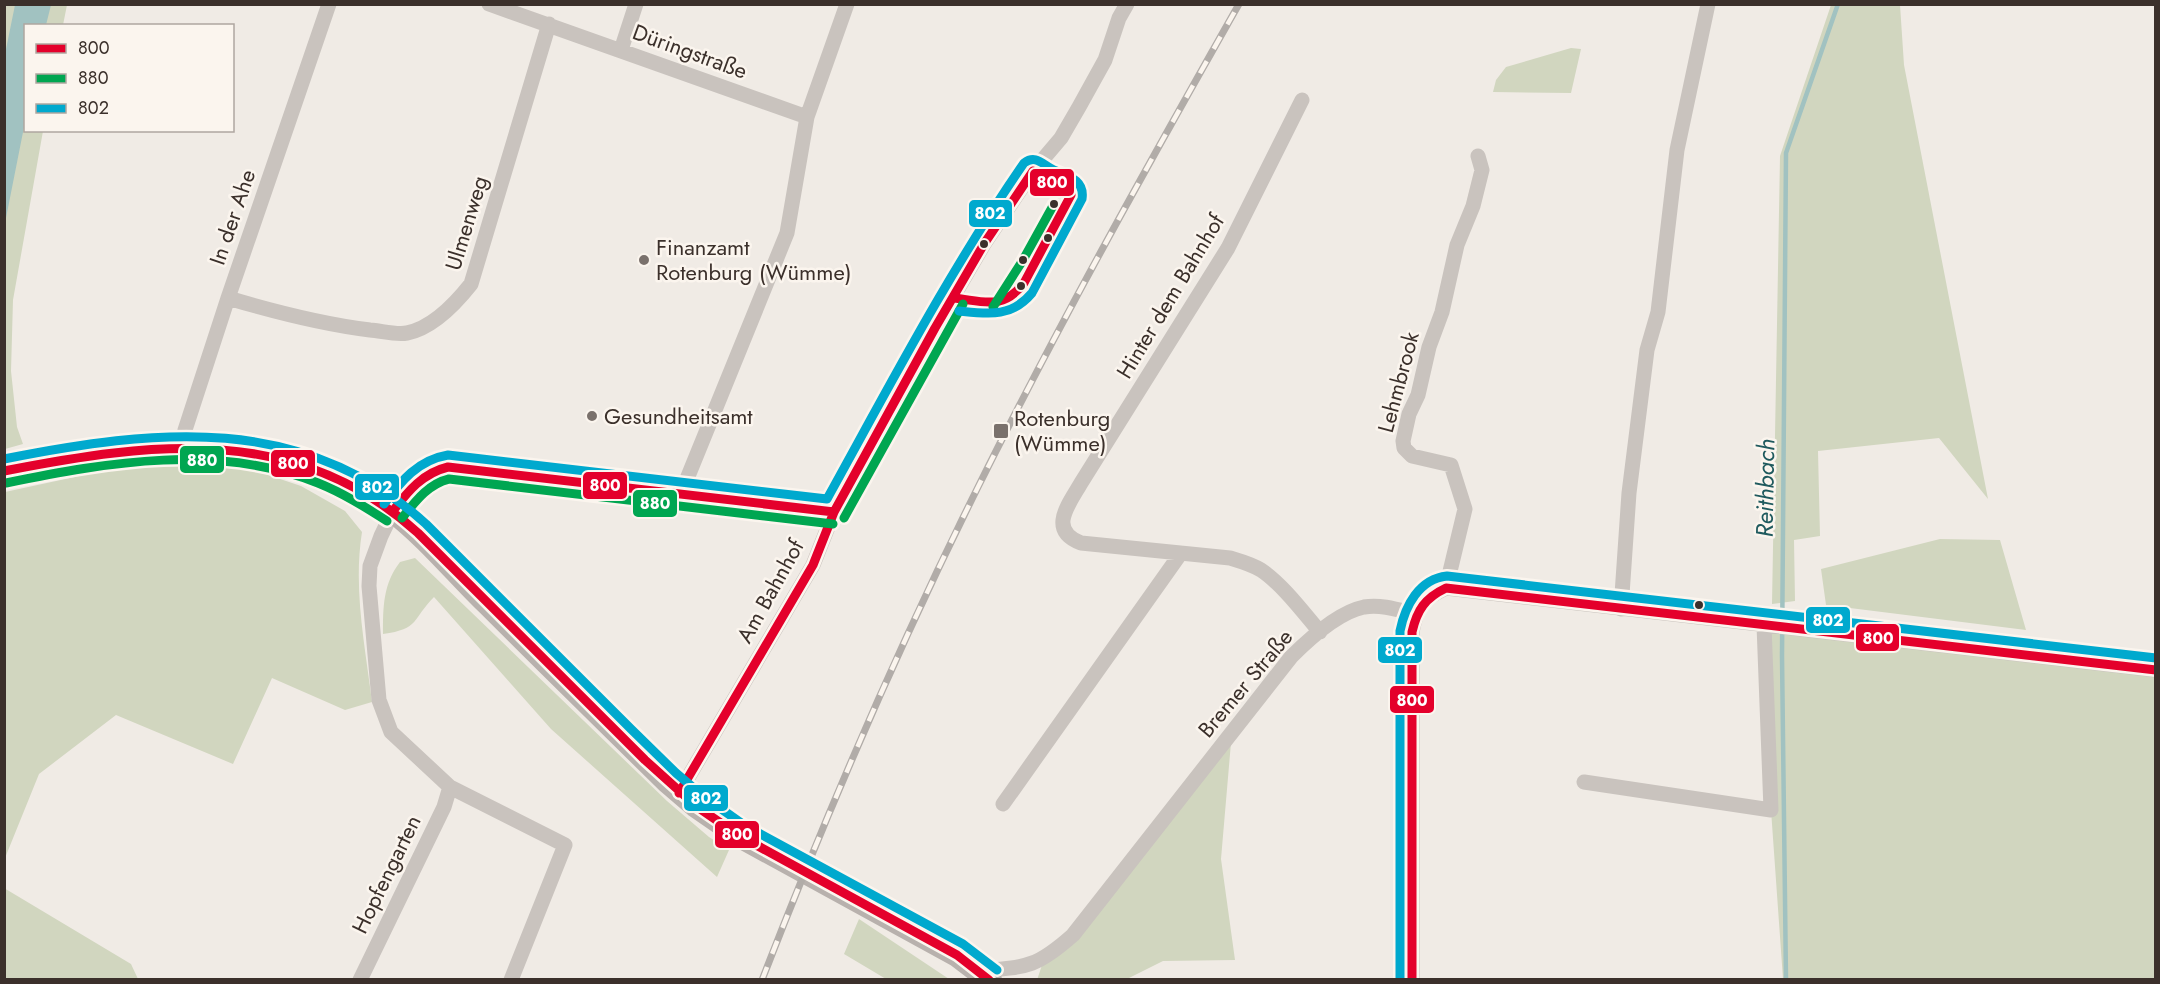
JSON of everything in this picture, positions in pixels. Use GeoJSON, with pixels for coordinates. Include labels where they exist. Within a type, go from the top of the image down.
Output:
{"type":"FeatureCollection","features":[{"type":"Feature","properties":{"kind":"main road"},"geometry":{"type":"LineString","coordinates":[[6,471],[118,450],[183,446],[231,449],[314,469],[360,490],[393,511],[429,542],[481,598],[679,793],[719,823],[957,955],[985,975]]}},
{"type":"Feature","properties":{"kind":"street","name":"In der Ahe"},"geometry":{"type":"LineString","coordinates":[[183,446],[184,430],[328,4]]}},
{"type":"Feature","properties":{"kind":"street","name":"Düringstraße"},"geometry":{"type":"LineString","coordinates":[[489,4],[807,117]]}},
{"type":"Feature","properties":{"kind":"street"},"geometry":{"type":"LineString","coordinates":[[621,50],[636,4]]}},
{"type":"Feature","properties":{"kind":"street"},"geometry":{"type":"LineString","coordinates":[[680,496],[787,233],[807,117],[847,4]]}},
{"type":"Feature","properties":{"kind":"street","name":"Am Bahnhof"},"geometry":{"type":"LineString","coordinates":[[679,793],[813,565],[834,512],[935,328],[984,244],[1033,171],[1061,138],[1105,60],[1119,18],[1127,4]]}},
{"type":"Feature","properties":{"kind":"street"},"geometry":{"type":"LineString","coordinates":[[1621,609],[1629,493],[1647,350],[1658,312],[1677,150],[1708,4]]}},
{"type":"Feature","properties":{"kind":"street","name":"Ulmenweg"},"geometry":{"type":"LineString","coordinates":[[228,298],[318,322],[359,329],[408,333],[435,320],[455,305],[471,284],[549,24]]}},
{"type":"Feature","properties":{"kind":"street","name":"Hinter dem Bahnhof"},"geometry":{"type":"LineString","coordinates":[[1302,100],[1228,248],[1081,483],[1064,514],[1064,531],[1071,539],[1081,543],[1230,558],[1260,570],[1274,580],[1320,632]]}},
{"type":"Feature","properties":{"kind":"street","name":"Lehmbrook"},"geometry":{"type":"LineString","coordinates":[[1446,588],[1465,509],[1451,465],[1412,456],[1404,448],[1403,441],[1409,414],[1418,395],[1429,347],[1442,312],[1457,245],[1473,206],[1482,170],[1478,156]]}},
{"type":"Feature","properties":{"kind":"street"},"geometry":{"type":"LineString","coordinates":[[511,980],[566,845],[450,787],[391,732],[379,700],[369,586],[370,566],[393,511],[410,490],[430,472],[448,467],[680,496],[834,512]]}},
{"type":"Feature","properties":{"kind":"street"},"geometry":{"type":"LineString","coordinates":[[1003,804],[1181,554]]}},
{"type":"Feature","properties":{"kind":"street"},"geometry":{"type":"LineString","coordinates":[[1412,980],[1412,632],[1415,614],[1422,603],[1433,593],[1446,588],[2156,670]]}},
{"type":"Feature","properties":{"kind":"street","name":"Bremer Straße"},"geometry":{"type":"LineString","coordinates":[[985,975],[1030,965],[1044,959],[1073,935],[1290,657],[1343,616],[1364,607],[1384,607],[1415,614]]}},
{"type":"Feature","properties":{"kind":"street"},"geometry":{"type":"LineString","coordinates":[[1584,782],[1771,810],[1768,626]]}},
{"type":"Feature","properties":{"kind":"street","name":"Hopfengarten"},"geometry":{"type":"LineString","coordinates":[[360,980],[444,807],[450,787]]}},
{"type":"Feature","properties":{"kind":"green space"},"geometry":{"type":"Polygon","coordinates":[[[5,5],[67,5],[63,24],[24,24],[24,132],[43,132],[13,300],[11,371],[17,427],[23,444],[5,449],[5,5]]]}},
{"type":"Feature","properties":{"kind":"green space"},"geometry":{"type":"Polygon","coordinates":[[[1831,5],[1900,5],[1904,65],[1988,499],[1939,438],[1818,451],[1820,536],[1794,540],[1795,601],[1772,604],[1780,156],[1831,5]]]}},
{"type":"Feature","properties":{"kind":"green space"},"geometry":{"type":"Polygon","coordinates":[[[1571,48],[1581,49],[1571,93],[1493,92],[1496,80],[1506,67],[1571,48]]]}},
{"type":"Feature","properties":{"kind":"green space"},"geometry":{"type":"Polygon","coordinates":[[[186,464],[247,468],[301,486],[345,511],[362,532],[359,596],[372,702],[345,710],[272,678],[233,764],[116,715],[39,774],[5,858],[5,492],[121,467],[186,464]]]}},
{"type":"Feature","properties":{"kind":"green space"},"geometry":{"type":"Polygon","coordinates":[[[1940,539],[2000,540],[2026,630],[1826,605],[1821,569],[1940,539]]]}},
{"type":"Feature","properties":{"kind":"green space"},"geometry":{"type":"Polygon","coordinates":[[[415,558],[667,801],[709,837],[729,850],[717,877],[551,729],[434,597],[410,626],[383,634],[384,605],[390,579],[400,562],[415,558]]]}},
{"type":"Feature","properties":{"kind":"green space"},"geometry":{"type":"Polygon","coordinates":[[[1764,625],[2155,670],[2155,979],[1783,979],[1771,810],[1764,625]]]}},
{"type":"Feature","properties":{"kind":"green space"},"geometry":{"type":"Polygon","coordinates":[[[1232,731],[1221,859],[1235,960],[1163,961],[1127,979],[1037,980],[1044,959],[1232,731]]]}},
{"type":"Feature","properties":{"kind":"green space"},"geometry":{"type":"Polygon","coordinates":[[[4,888],[131,964],[138,979],[5,979],[4,888]]]}},
{"type":"Feature","properties":{"kind":"green space"},"geometry":{"type":"Polygon","coordinates":[[[859,919],[949,979],[886,979],[844,954],[859,919]]]}},
{"type":"Feature","properties":{"kind":"water"},"geometry":{"type":"Polygon","coordinates":[[[15,5],[51,5],[46,24],[24,24],[24,127],[5,223],[4,59],[15,5]]]}},
{"type":"Feature","properties":{"kind":"waterway","name":"Reithbach"},"geometry":{"type":"LineString","coordinates":[[1786,980],[1782,656],[1786,153],[1838,4]]}},
{"type":"Feature","properties":{"kind":"railway"},"geometry":{"type":"LineString","coordinates":[[762,980],[865,730],[949,546],[1073,303],[1239,4]]}},
{"type":"Feature","properties":{"kind":"transit line","name":"802"},"geometry":{"type":"LineString","coordinates":[[384,504],[411,473],[428,462],[448,455],[827,499],[946,286],[1024,163],[1032,160],[1039,161],[1078,183],[1081,187],[1082,199],[1032,293],[1016,307],[1007,310],[989,313],[959,311]]}},
{"type":"Feature","properties":{"kind":"transit line","name":"800"},"geometry":{"type":"LineString","coordinates":[[953,298],[983,302],[1000,301],[1008,298],[1024,283],[1071,195],[1067,188],[1046,180],[1033,171]]}},
{"type":"Feature","properties":{"kind":"transit line","name":"800"},"geometry":{"type":"LineString","coordinates":[[679,793],[813,565],[834,512],[935,328],[984,244],[1033,171]]}},
{"type":"Feature","properties":{"kind":"transit line","name":"880"},"geometry":{"type":"LineString","coordinates":[[993,307],[1023,260],[1054,204]]}},
{"type":"Feature","properties":{"kind":"transit line","name":"880"},"geometry":{"type":"LineString","coordinates":[[844,518],[963,304]]}},
{"type":"Feature","properties":{"kind":"transit line","name":"802"},"geometry":{"type":"LineString","coordinates":[[4,459],[116,441],[171,437],[226,438],[278,446],[329,462],[379,488],[426,524],[631,729],[703,796],[744,825],[963,944],[997,970]]}},
{"type":"Feature","properties":{"kind":"transit line","name":"800"},"geometry":{"type":"LineString","coordinates":[[4,471],[114,453],[168,449],[221,450],[273,457],[323,473],[372,498],[418,533],[645,760],[696,806],[738,835],[957,955],[989,980]]}},
{"type":"Feature","properties":{"kind":"transit line","name":"880"},"geometry":{"type":"LineString","coordinates":[[6,483],[123,463],[163,460],[242,463],[280,471],[318,483],[362,505],[387,521]]}},
{"type":"Feature","properties":{"kind":"transit line","name":"800"},"geometry":{"type":"LineString","coordinates":[[393,511],[410,490],[424,478],[448,467],[834,512]]}},
{"type":"Feature","properties":{"kind":"transit line","name":"880"},"geometry":{"type":"LineString","coordinates":[[402,518],[428,489],[449,479],[833,524]]}},
{"type":"Feature","properties":{"kind":"transit line","name":"802"},"geometry":{"type":"LineString","coordinates":[[1400,980],[1400,631],[1415,595],[1421,588],[1437,578],[1447,576],[2156,658]]}},
{"type":"Feature","properties":{"kind":"transit line","name":"800"},"geometry":{"type":"LineString","coordinates":[[1412,980],[1412,632],[1416,617],[1423,606],[1446,588],[2156,670]]}},
{"type":"Feature","properties":{"kind":"place","name":"Finanzamt Rotenburg (Wümme)"},"geometry":{"type":"Point","coordinates":[644,260]}},
{"type":"Feature","properties":{"kind":"place","name":"Gesundheitsamt"},"geometry":{"type":"Point","coordinates":[592,416]}},
{"type":"Feature","properties":{"kind":"place","name":"Rotenburg (Wümme)"},"geometry":{"type":"Point","coordinates":[1001,431]}}]}
